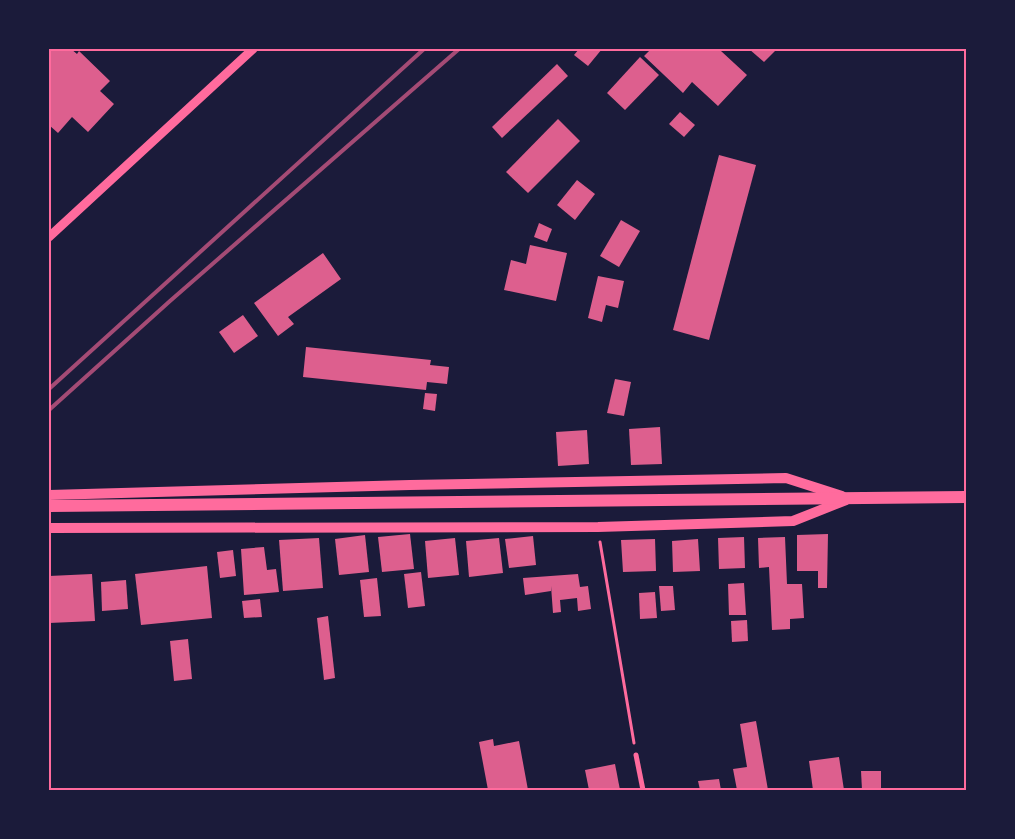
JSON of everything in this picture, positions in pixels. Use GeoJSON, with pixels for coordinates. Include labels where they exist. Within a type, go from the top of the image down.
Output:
{"type":"FeatureCollection","features":[{"type":"Feature","properties":{"kind":"main road"},"geometry":{"type":"LineString","coordinates":[[49,495],[786,478],[851,498]]}},
{"type":"Feature","properties":{"kind":"main road"},"geometry":{"type":"LineString","coordinates":[[49,506],[966,497]]}},
{"type":"Feature","properties":{"kind":"main road"},"geometry":{"type":"LineString","coordinates":[[49,528],[598,527],[792,521],[851,498]]}},
{"type":"Feature","properties":{"kind":"street"},"geometry":{"type":"LineString","coordinates":[[49,237],[253,49]]}},
{"type":"Feature","properties":{"kind":"street"},"geometry":{"type":"LineString","coordinates":[[636,755],[643,790]]}},
{"type":"Feature","properties":{"kind":"path"},"geometry":{"type":"LineString","coordinates":[[598,527],[636,755]]}},
{"type":"Feature","properties":{"kind":"building"},"geometry":{"type":"Polygon","coordinates":[[[49,49],[71,49],[77,54],[79,51],[110,81],[100,91],[114,104],[88,132],[72,117],[58,133],[49,125],[49,49]]]}},
{"type":"Feature","properties":{"kind":"building"},"geometry":{"type":"Polygon","coordinates":[[[579,49],[602,49],[588,66],[574,55],[579,49]]]}},
{"type":"Feature","properties":{"kind":"building"},"geometry":{"type":"Polygon","coordinates":[[[651,49],[723,49],[721,51],[747,75],[718,106],[692,82],[683,93],[644,56],[651,49]]]}},
{"type":"Feature","properties":{"kind":"building"},"geometry":{"type":"Polygon","coordinates":[[[749,49],[777,49],[764,62],[749,49]]]}},
{"type":"Feature","properties":{"kind":"building"},"geometry":{"type":"Polygon","coordinates":[[[640,57],[659,75],[625,110],[607,93],[640,57]]]}},
{"type":"Feature","properties":{"kind":"building"},"geometry":{"type":"Polygon","coordinates":[[[557,64],[568,76],[502,138],[492,127],[557,64]]]}},
{"type":"Feature","properties":{"kind":"building"},"geometry":{"type":"Polygon","coordinates":[[[680,112],[695,125],[684,137],[669,124],[680,112]]]}},
{"type":"Feature","properties":{"kind":"building"},"geometry":{"type":"Polygon","coordinates":[[[558,119],[580,141],[528,193],[506,172],[558,119]]]}},
{"type":"Feature","properties":{"kind":"building"},"geometry":{"type":"Polygon","coordinates":[[[719,155],[756,165],[709,340],[673,330],[719,155]]]}},
{"type":"Feature","properties":{"kind":"building"},"geometry":{"type":"Polygon","coordinates":[[[577,180],[595,194],[575,220],[557,205],[577,180]]]}},
{"type":"Feature","properties":{"kind":"building"},"geometry":{"type":"Polygon","coordinates":[[[621,220],[640,231],[619,267],[600,256],[621,220]]]}},
{"type":"Feature","properties":{"kind":"building"},"geometry":{"type":"Polygon","coordinates":[[[539,223],[552,229],[547,242],[534,237],[539,223]]]}},
{"type":"Feature","properties":{"kind":"building"},"geometry":{"type":"Polygon","coordinates":[[[530,245],[567,253],[556,301],[504,290],[511,260],[526,264],[530,245]]]}},
{"type":"Feature","properties":{"kind":"building"},"geometry":{"type":"Polygon","coordinates":[[[323,253],[341,279],[288,317],[294,324],[278,336],[254,303],[323,253]]]}},
{"type":"Feature","properties":{"kind":"building"},"geometry":{"type":"Polygon","coordinates":[[[598,276],[624,281],[618,308],[606,305],[602,322],[588,318],[598,276]]]}},
{"type":"Feature","properties":{"kind":"building"},"geometry":{"type":"Polygon","coordinates":[[[243,315],[258,336],[234,353],[219,332],[243,315]]]}},
{"type":"Feature","properties":{"kind":"building"},"geometry":{"type":"Polygon","coordinates":[[[306,347],[431,360],[430,365],[449,367],[447,384],[427,382],[426,390],[303,377],[306,347]]]}},
{"type":"Feature","properties":{"kind":"building"},"geometry":{"type":"Polygon","coordinates":[[[615,379],[631,382],[624,416],[607,413],[615,379]]]}},
{"type":"Feature","properties":{"kind":"building"},"geometry":{"type":"Polygon","coordinates":[[[425,393],[437,394],[435,411],[423,409],[425,393]]]}},
{"type":"Feature","properties":{"kind":"building"},"geometry":{"type":"Polygon","coordinates":[[[660,427],[662,464],[631,465],[629,429],[660,427]]]}},
{"type":"Feature","properties":{"kind":"building"},"geometry":{"type":"Polygon","coordinates":[[[587,430],[589,464],[558,466],[556,432],[587,430]]]}},
{"type":"Feature","properties":{"kind":"building"},"geometry":{"type":"Polygon","coordinates":[[[410,534],[414,569],[382,572],[378,537],[410,534]]]}},
{"type":"Feature","properties":{"kind":"building"},"geometry":{"type":"Polygon","coordinates":[[[828,534],[827,588],[818,588],[818,571],[797,571],[797,535],[828,534]]]}},
{"type":"Feature","properties":{"kind":"building"},"geometry":{"type":"Polygon","coordinates":[[[365,535],[369,572],[339,575],[335,539],[365,535]]]}},
{"type":"Feature","properties":{"kind":"building"},"geometry":{"type":"Polygon","coordinates":[[[533,536],[536,565],[509,568],[505,539],[533,536]]]}},
{"type":"Feature","properties":{"kind":"building"},"geometry":{"type":"Polygon","coordinates":[[[744,537],[745,568],[719,569],[718,538],[744,537]]]}},
{"type":"Feature","properties":{"kind":"building"},"geometry":{"type":"Polygon","coordinates":[[[785,537],[787,584],[802,584],[804,618],[790,619],[790,629],[772,630],[769,567],[759,568],[758,538],[785,537]]]}},
{"type":"Feature","properties":{"kind":"building"},"geometry":{"type":"Polygon","coordinates":[[[319,538],[323,588],[283,591],[279,540],[319,538]]]}},
{"type":"Feature","properties":{"kind":"building"},"geometry":{"type":"Polygon","coordinates":[[[455,538],[459,575],[428,578],[425,541],[455,538]]]}},
{"type":"Feature","properties":{"kind":"building"},"geometry":{"type":"Polygon","coordinates":[[[499,538],[503,573],[469,577],[466,541],[499,538]]]}},
{"type":"Feature","properties":{"kind":"building"},"geometry":{"type":"Polygon","coordinates":[[[655,539],[656,571],[623,572],[621,540],[655,539]]]}},
{"type":"Feature","properties":{"kind":"building"},"geometry":{"type":"Polygon","coordinates":[[[698,539],[700,571],[673,572],[672,541],[698,539]]]}},
{"type":"Feature","properties":{"kind":"building"},"geometry":{"type":"Polygon","coordinates":[[[264,547],[267,570],[276,569],[279,592],[244,595],[241,549],[264,547]]]}},
{"type":"Feature","properties":{"kind":"building"},"geometry":{"type":"Polygon","coordinates":[[[233,550],[236,576],[220,578],[217,552],[233,550]]]}},
{"type":"Feature","properties":{"kind":"building"},"geometry":{"type":"Polygon","coordinates":[[[207,566],[212,618],[141,625],[135,574],[207,566]]]}},
{"type":"Feature","properties":{"kind":"building"},"geometry":{"type":"Polygon","coordinates":[[[421,572],[425,606],[408,608],[404,574],[421,572]]]}},
{"type":"Feature","properties":{"kind":"building"},"geometry":{"type":"Polygon","coordinates":[[[92,574],[95,621],[49,623],[49,576],[92,574]]]}},
{"type":"Feature","properties":{"kind":"building"},"geometry":{"type":"Polygon","coordinates":[[[578,574],[580,587],[588,586],[591,609],[578,611],[577,598],[560,600],[561,612],[553,613],[551,586],[551,591],[525,595],[523,578],[578,574]]]}},
{"type":"Feature","properties":{"kind":"building"},"geometry":{"type":"Polygon","coordinates":[[[377,578],[381,616],[364,617],[360,580],[377,578]]]}},
{"type":"Feature","properties":{"kind":"building"},"geometry":{"type":"Polygon","coordinates":[[[126,580],[128,609],[102,611],[101,582],[126,580]]]}},
{"type":"Feature","properties":{"kind":"building"},"geometry":{"type":"Polygon","coordinates":[[[744,583],[746,615],[729,615],[728,584],[744,583]]]}},
{"type":"Feature","properties":{"kind":"building"},"geometry":{"type":"Polygon","coordinates":[[[659,586],[673,586],[675,610],[661,611],[659,586]]]}},
{"type":"Feature","properties":{"kind":"building"},"geometry":{"type":"Polygon","coordinates":[[[655,592],[657,618],[640,619],[639,593],[655,592]]]}},
{"type":"Feature","properties":{"kind":"building"},"geometry":{"type":"Polygon","coordinates":[[[260,599],[262,617],[244,618],[242,601],[260,599]]]}},
{"type":"Feature","properties":{"kind":"building"},"geometry":{"type":"Polygon","coordinates":[[[328,616],[335,678],[324,680],[317,618],[328,616]]]}},
{"type":"Feature","properties":{"kind":"building"},"geometry":{"type":"Polygon","coordinates":[[[747,620],[748,641],[732,642],[731,621],[747,620]]]}},
{"type":"Feature","properties":{"kind":"building"},"geometry":{"type":"Polygon","coordinates":[[[188,639],[192,679],[174,681],[170,641],[188,639]]]}},
{"type":"Feature","properties":{"kind":"building"},"geometry":{"type":"Polygon","coordinates":[[[756,721],[768,790],[737,790],[733,769],[747,767],[740,724],[756,721]]]}},
{"type":"Feature","properties":{"kind":"building"},"geometry":{"type":"Polygon","coordinates":[[[493,739],[494,746],[519,741],[528,790],[488,790],[479,742],[493,739]]]}},
{"type":"Feature","properties":{"kind":"building"},"geometry":{"type":"Polygon","coordinates":[[[839,757],[844,790],[813,790],[809,761],[839,757]]]}},
{"type":"Feature","properties":{"kind":"building"},"geometry":{"type":"Polygon","coordinates":[[[615,764],[620,790],[589,790],[585,770],[615,764]]]}},
{"type":"Feature","properties":{"kind":"building"},"geometry":{"type":"Polygon","coordinates":[[[861,771],[881,771],[881,790],[862,790],[861,771]]]}},
{"type":"Feature","properties":{"kind":"building"},"geometry":{"type":"Polygon","coordinates":[[[719,779],[721,790],[700,790],[698,781],[719,779]]]}},
{"type":"Feature","properties":{"kind":"railway"},"geometry":{"type":"LineString","coordinates":[[49,389],[424,49]]}},
{"type":"Feature","properties":{"kind":"railway"},"geometry":{"type":"LineString","coordinates":[[49,410],[170,301],[459,49]]}}]}
